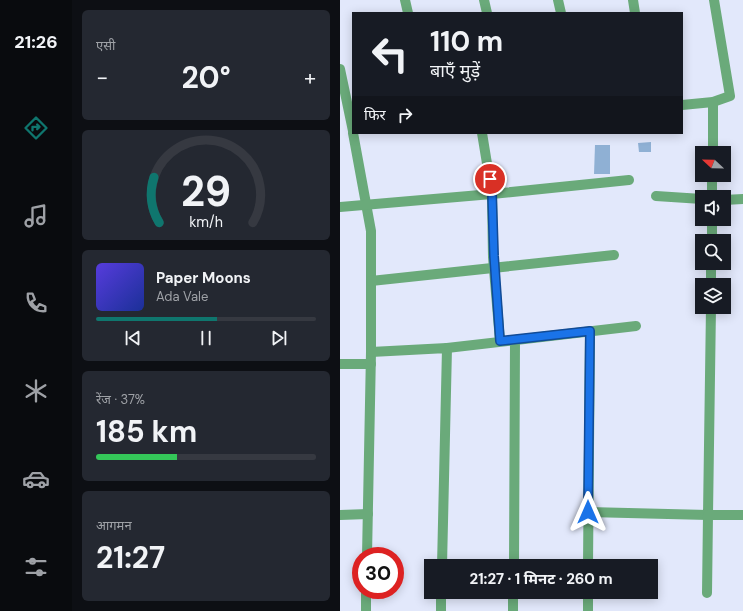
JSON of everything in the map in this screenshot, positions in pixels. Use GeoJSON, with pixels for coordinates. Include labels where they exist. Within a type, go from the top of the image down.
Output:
{"type":"FeatureCollection","features":[{"type":"Feature","properties":{"kind":"street"},"geometry":{"type":"LineString","coordinates":[[405,0],[408,12]]}},
{"type":"Feature","properties":{"kind":"street"},"geometry":{"type":"LineString","coordinates":[[484,0],[486,12]]}},
{"type":"Feature","properties":{"kind":"street"},"geometry":{"type":"LineString","coordinates":[[558,0],[561,12]]}},
{"type":"Feature","properties":{"kind":"street"},"geometry":{"type":"LineString","coordinates":[[633,0],[635,12]]}},
{"type":"Feature","properties":{"kind":"street"},"geometry":{"type":"LineString","coordinates":[[683,105],[713,102],[730,96],[714,0]]}},
{"type":"Feature","properties":{"kind":"street"},"geometry":{"type":"LineString","coordinates":[[340,69],[352,127]]}},
{"type":"Feature","properties":{"kind":"street"},"geometry":{"type":"LineString","coordinates":[[713,102],[713,146]]}},
{"type":"Feature","properties":{"kind":"street"},"geometry":{"type":"LineString","coordinates":[[353,134],[371,232],[372,352],[367,547]]}},
{"type":"Feature","properties":{"kind":"street"},"geometry":{"type":"LineString","coordinates":[[482,134],[492,194],[494,256],[500,341]]}},
{"type":"Feature","properties":{"kind":"street"},"geometry":{"type":"LineString","coordinates":[[340,207],[629,180]]}},
{"type":"Feature","properties":{"kind":"street"},"geometry":{"type":"LineString","coordinates":[[656,196],[695,199]]}},
{"type":"Feature","properties":{"kind":"street"},"geometry":{"type":"LineString","coordinates":[[731,200],[743,200]]}},
{"type":"Feature","properties":{"kind":"street"},"geometry":{"type":"LineString","coordinates":[[371,281],[495,269],[614,255]]}},
{"type":"Feature","properties":{"kind":"street"},"geometry":{"type":"LineString","coordinates":[[707,593],[711,314]]}},
{"type":"Feature","properties":{"kind":"street"},"geometry":{"type":"LineString","coordinates":[[372,352],[447,348],[636,326]]}},
{"type":"Feature","properties":{"kind":"street"},"geometry":{"type":"LineString","coordinates":[[588,559],[590,331]]}},
{"type":"Feature","properties":{"kind":"street"},"geometry":{"type":"LineString","coordinates":[[514,559],[515,340]]}},
{"type":"Feature","properties":{"kind":"street"},"geometry":{"type":"LineString","coordinates":[[442,559],[447,348]]}},
{"type":"Feature","properties":{"kind":"street"},"geometry":{"type":"LineString","coordinates":[[340,364],[371,364]]}},
{"type":"Feature","properties":{"kind":"street"},"geometry":{"type":"LineString","coordinates":[[588,512],[743,516]]}},
{"type":"Feature","properties":{"kind":"street"},"geometry":{"type":"LineString","coordinates":[[340,515],[368,514]]}},
{"type":"Feature","properties":{"kind":"street"},"geometry":{"type":"LineString","coordinates":[[366,599],[366,611]]}},
{"type":"Feature","properties":{"kind":"street"},"geometry":{"type":"LineString","coordinates":[[441,599],[441,611]]}},
{"type":"Feature","properties":{"kind":"street"},"geometry":{"type":"LineString","coordinates":[[513,599],[513,611]]}},
{"type":"Feature","properties":{"kind":"street"},"geometry":{"type":"LineString","coordinates":[[588,599],[588,611]]}},
{"type":"Feature","properties":{"kind":"building"},"geometry":{"type":"Polygon","coordinates":[[[651,142],[651,152],[639,152],[638,143],[651,142]]]}},
{"type":"Feature","properties":{"kind":"building"},"geometry":{"type":"Polygon","coordinates":[[[595,145],[610,145],[610,174],[594,174],[595,145]]]}},
{"type":"Feature","properties":{"kind":"route"},"geometry":{"type":"LineString","coordinates":[[490,179],[500,341],[590,331],[588,512]]}}]}
